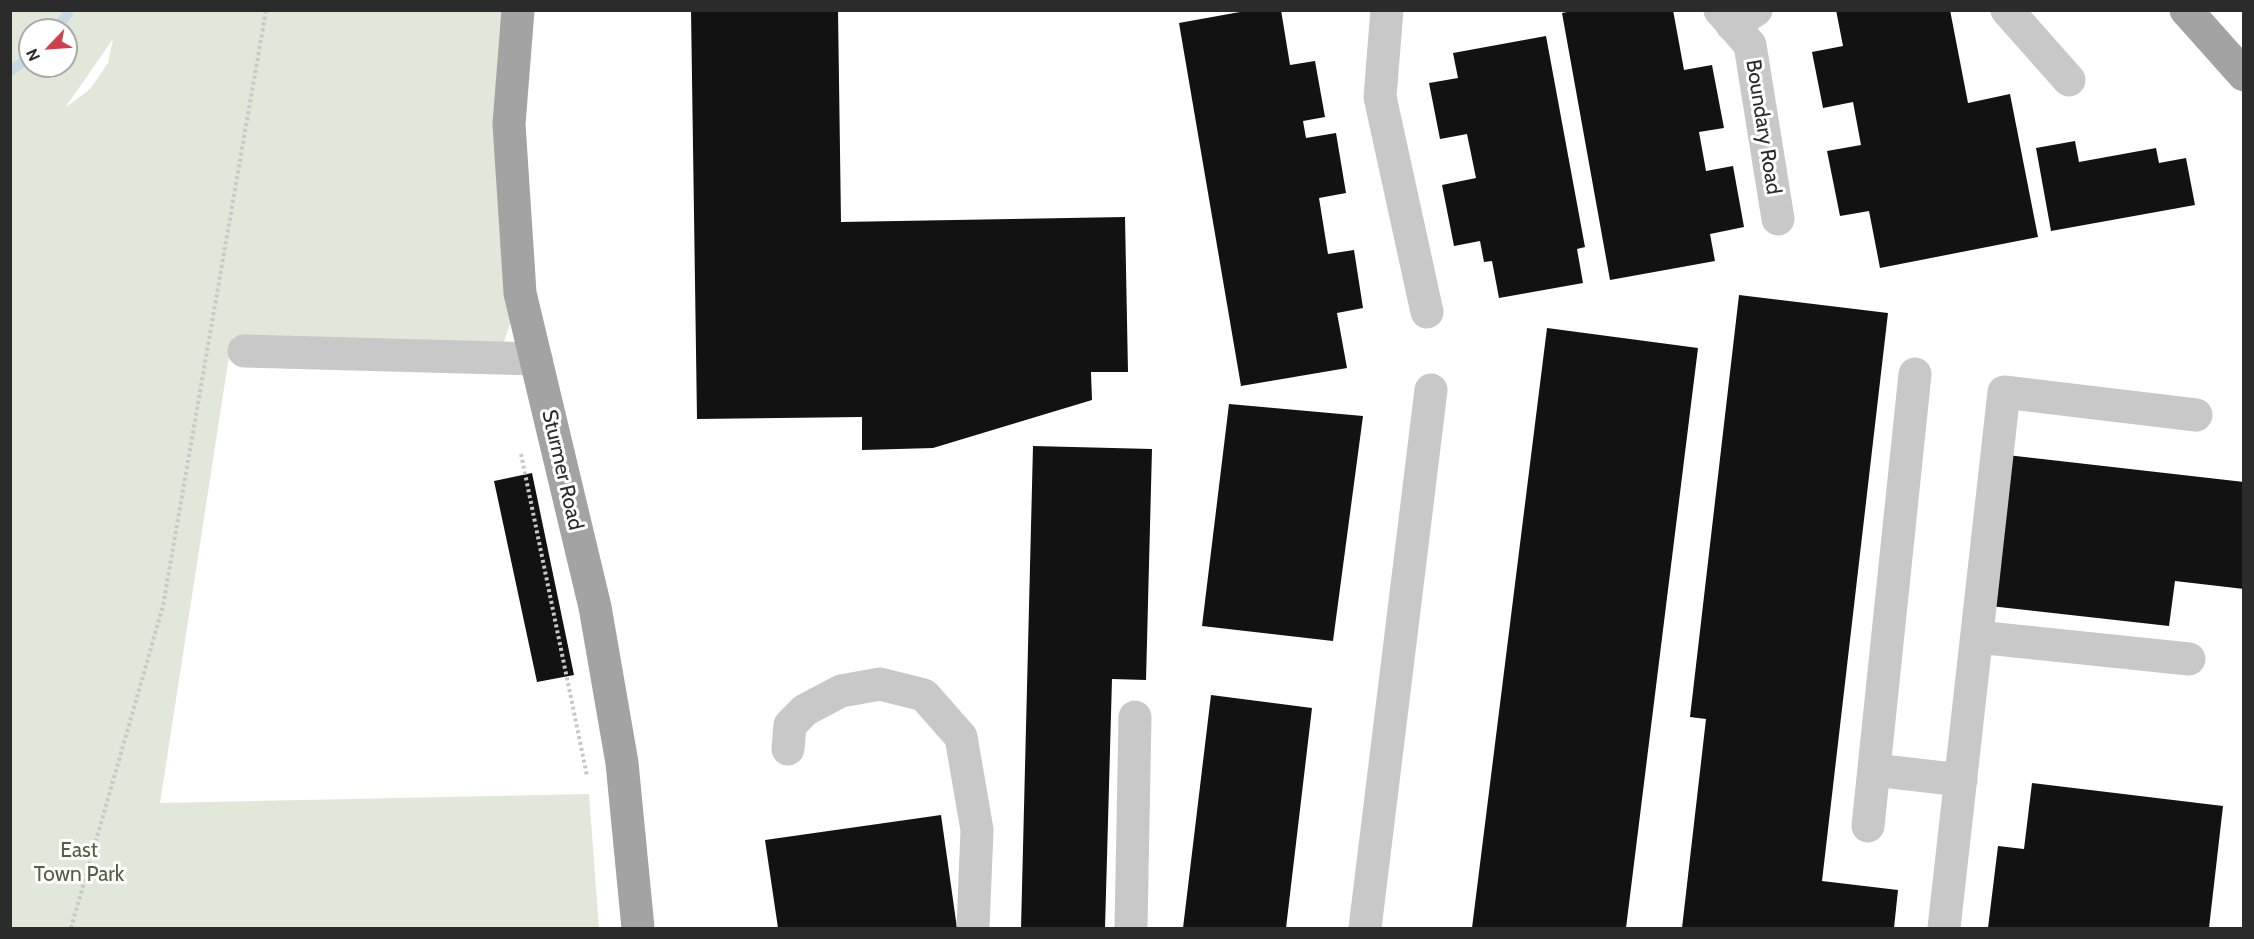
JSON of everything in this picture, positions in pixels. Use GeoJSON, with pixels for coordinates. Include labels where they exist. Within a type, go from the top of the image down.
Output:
{"type":"FeatureCollection","features":[{"type":"Feature","properties":{"kind":"main road","name":"Sturmer Road"},"geometry":{"type":"LineString","coordinates":[[518,10],[509,124],[520,293],[595,607],[622,763],[638,928]]}},
{"type":"Feature","properties":{"kind":"main road"},"geometry":{"type":"LineString","coordinates":[[2186,10],[2244,75]]}},
{"type":"Feature","properties":{"kind":"lane"},"geometry":{"type":"LineString","coordinates":[[1387,10],[1380,97],[1427,312]]}},
{"type":"Feature","properties":{"kind":"lane"},"geometry":{"type":"LineString","coordinates":[[2007,10],[2069,80]]}},
{"type":"Feature","properties":{"kind":"lane","name":"Boundary Road"},"geometry":{"type":"LineString","coordinates":[[1736,15],[1750,45],[1778,219]]}},
{"type":"Feature","properties":{"kind":"lane"},"geometry":{"type":"LineString","coordinates":[[244,351],[536,359]]}},
{"type":"Feature","properties":{"kind":"lane"},"geometry":{"type":"LineString","coordinates":[[1868,826],[1915,374]]}},
{"type":"Feature","properties":{"kind":"lane"},"geometry":{"type":"LineString","coordinates":[[1365,928],[1431,390]]}},
{"type":"Feature","properties":{"kind":"lane"},"geometry":{"type":"LineString","coordinates":[[1944,928],[2004,392],[2196,415]]}},
{"type":"Feature","properties":{"kind":"lane"},"geometry":{"type":"LineString","coordinates":[[1977,637],[2189,659]]}},
{"type":"Feature","properties":{"kind":"lane"},"geometry":{"type":"LineString","coordinates":[[788,749],[790,725],[805,710],[841,691],[880,684],[924,695],[961,737],[977,830],[973,928]]}},
{"type":"Feature","properties":{"kind":"lane"},"geometry":{"type":"LineString","coordinates":[[1131,928],[1135,717]]}},
{"type":"Feature","properties":{"kind":"lane"},"geometry":{"type":"LineString","coordinates":[[1874,770],[1961,780]]}},
{"type":"Feature","properties":{"kind":"path"},"geometry":{"type":"LineString","coordinates":[[71,928],[163,606],[266,10]]}},
{"type":"Feature","properties":{"kind":"path"},"geometry":{"type":"LineString","coordinates":[[519,444],[588,788]]}},
{"type":"Feature","properties":{"kind":"green space","name":"East Town Park"},"geometry":{"type":"Polygon","coordinates":[[[10,11],[518,11],[520,293],[503,345],[229,356],[160,803],[589,794],[599,928],[11,928],[10,11]],[[113,39],[65,108],[90,89],[108,63],[113,39]]]}},
{"type":"Feature","properties":{"kind":"building"},"geometry":{"type":"Polygon","coordinates":[[[691,10],[838,10],[841,222],[1125,217],[1128,372],[1091,372],[1092,400],[933,448],[862,450],[862,417],[697,419],[691,10]]]}},
{"type":"Feature","properties":{"kind":"building"},"geometry":{"type":"Polygon","coordinates":[[[1251,10],[1281,10],[1290,65],[1315,61],[1325,117],[1303,121],[1306,138],[1336,133],[1346,193],[1319,198],[1328,254],[1354,250],[1363,308],[1337,313],[1347,368],[1241,386],[1179,23],[1251,10]]]}},
{"type":"Feature","properties":{"kind":"building"},"geometry":{"type":"Polygon","coordinates":[[[1576,10],[1673,10],[1684,70],[1712,65],[1724,128],[1699,132],[1706,171],[1733,166],[1744,227],[1710,234],[1715,261],[1610,280],[1562,13],[1576,10]]]}},
{"type":"Feature","properties":{"kind":"building"},"geometry":{"type":"Polygon","coordinates":[[[1836,10],[1950,10],[1968,103],[2010,94],[2038,237],[1880,268],[1869,211],[1840,216],[1827,151],[1861,145],[1853,102],[1823,108],[1812,52],[1843,46],[1836,10]]]}},
{"type":"Feature","properties":{"kind":"building"},"geometry":{"type":"Polygon","coordinates":[[[1546,36],[1585,247],[1577,249],[1583,283],[1499,298],[1492,261],[1484,262],[1480,241],[1454,246],[1442,185],[1476,178],[1467,134],[1440,139],[1429,83],[1458,78],[1453,53],[1546,36]]]}},
{"type":"Feature","properties":{"kind":"building"},"geometry":{"type":"Polygon","coordinates":[[[2075,141],[2079,162],[2156,148],[2159,163],[2186,158],[2195,205],[2051,231],[2036,148],[2075,141]]]}},
{"type":"Feature","properties":{"kind":"building"},"geometry":{"type":"Polygon","coordinates":[[[1739,295],[1888,313],[1822,881],[1898,890],[1894,928],[1682,928],[1706,719],[1690,717],[1739,295]]]}},
{"type":"Feature","properties":{"kind":"building"},"geometry":{"type":"Polygon","coordinates":[[[1547,328],[1698,348],[1626,928],[1472,928],[1547,328]]]}},
{"type":"Feature","properties":{"kind":"building"},"geometry":{"type":"Polygon","coordinates":[[[1229,404],[1363,416],[1333,641],[1202,626],[1229,404]]]}},
{"type":"Feature","properties":{"kind":"building"},"geometry":{"type":"Polygon","coordinates":[[[1033,446],[1152,449],[1146,680],[1112,679],[1105,928],[1021,928],[1033,446]]]}},
{"type":"Feature","properties":{"kind":"building"},"geometry":{"type":"Polygon","coordinates":[[[2007,455],[2244,482],[2244,589],[2175,581],[2169,626],[1990,606],[2007,455]]]}},
{"type":"Feature","properties":{"kind":"building"},"geometry":{"type":"Polygon","coordinates":[[[532,473],[574,675],[537,682],[494,481],[532,473]]]}},
{"type":"Feature","properties":{"kind":"building"},"geometry":{"type":"Polygon","coordinates":[[[1211,695],[1312,708],[1286,928],[1183,928],[1211,695]]]}},
{"type":"Feature","properties":{"kind":"building"},"geometry":{"type":"Polygon","coordinates":[[[2032,783],[2223,806],[2209,928],[1988,928],[1998,846],[2024,849],[2032,783]]]}},
{"type":"Feature","properties":{"kind":"building"},"geometry":{"type":"Polygon","coordinates":[[[941,815],[957,928],[778,928],[765,840],[941,815]]]}},
{"type":"Feature","properties":{"kind":"waterway"},"geometry":{"type":"LineString","coordinates":[[64,18],[68,14],[66,10]]}},
{"type":"Feature","properties":{"kind":"waterway"},"geometry":{"type":"LineString","coordinates":[[10,71],[18,65]]}}]}
